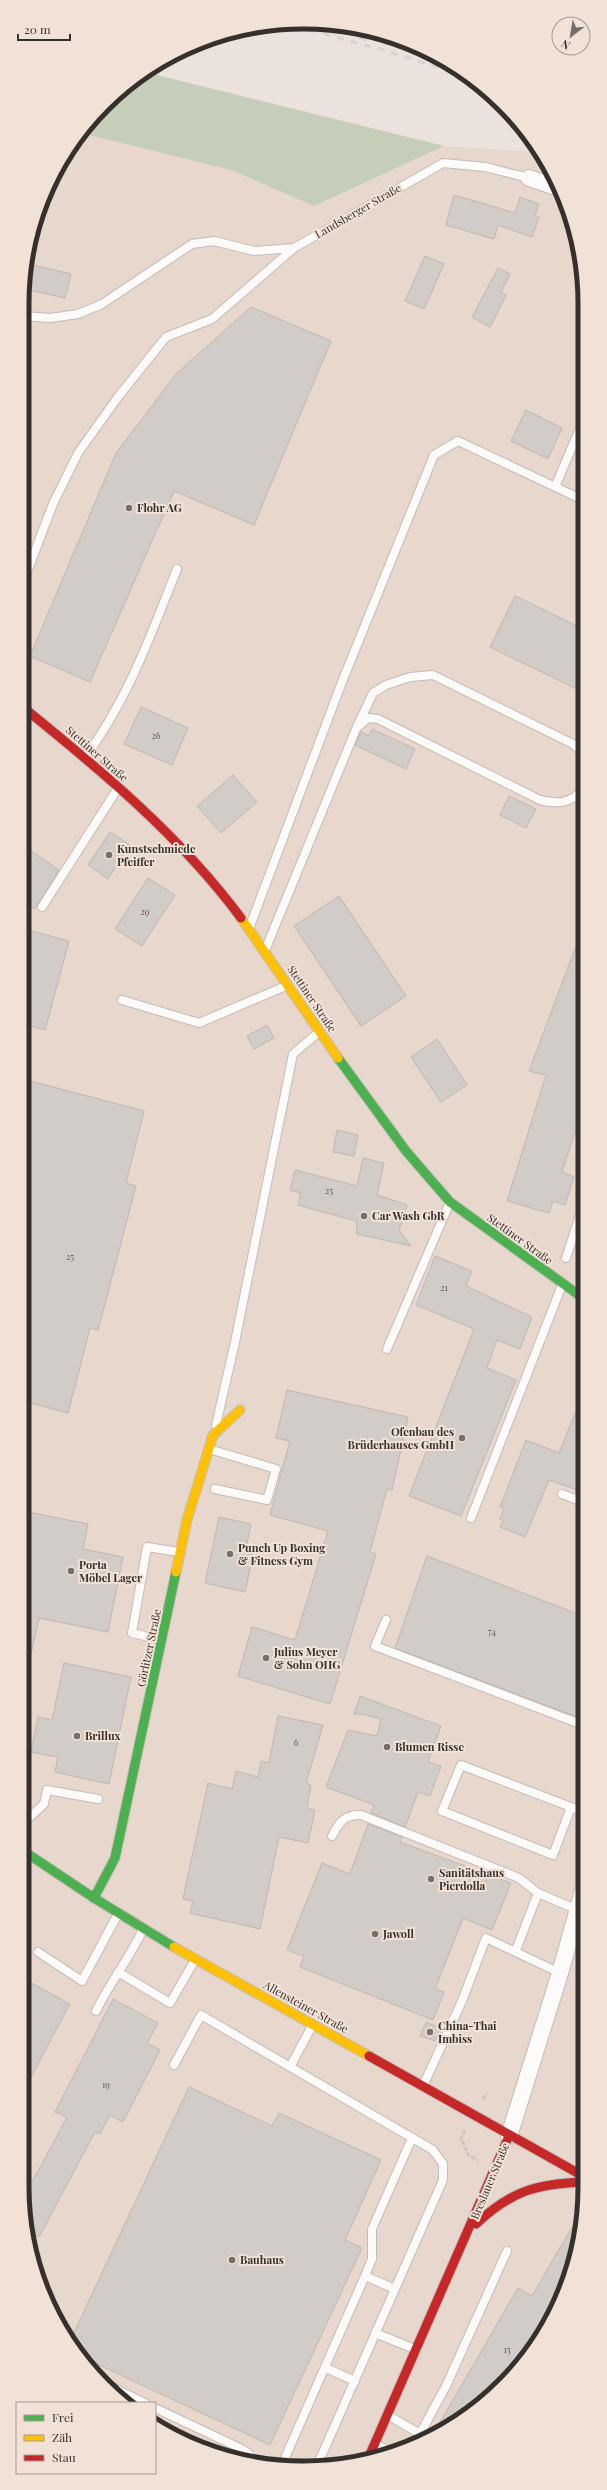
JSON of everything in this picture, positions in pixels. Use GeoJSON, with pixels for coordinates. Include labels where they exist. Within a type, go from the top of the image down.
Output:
{"type":"FeatureCollection","features":[{"type":"Feature","properties":{"kind":"street","name":"Landsberger Straße"},"geometry":{"type":"LineString","coordinates":[[529,178],[552,186]]}},
{"type":"Feature","properties":{"kind":"street","name":"Stettiner Straße"},"geometry":{"type":"LineString","coordinates":[[29,712],[85,758],[166,832],[228,900],[265,950],[320,1031],[406,1151],[450,1202],[578,1295]]}},
{"type":"Feature","properties":{"kind":"street","name":"Görlitzer Straße"},"geometry":{"type":"LineString","coordinates":[[94,1898],[115,1858],[187,1520],[208,1449],[213,1435],[240,1410]]}},
{"type":"Feature","properties":{"kind":"street","name":"Allensteiner Straße"},"geometry":{"type":"LineString","coordinates":[[29,1855],[94,1898],[195,1959],[578,2173]]}},
{"type":"Feature","properties":{"kind":"street","name":"Breslauer Straße"},"geometry":{"type":"LineString","coordinates":[[371,2453],[470,2230],[509,2136],[578,1917]]}},
{"type":"Feature","properties":{"kind":"street"},"geometry":{"type":"LineString","coordinates":[[470,2230],[494,2205],[515,2193],[544,2184],[578,2182]]}},
{"type":"Feature","properties":{"kind":"lane","name":"Landsberger Straße"},"geometry":{"type":"LineString","coordinates":[[29,316],[50,318],[78,314],[102,304],[192,244],[214,241],[254,251],[294,248],[443,163],[485,167],[529,178]]}},
{"type":"Feature","properties":{"kind":"lane"},"geometry":{"type":"LineString","coordinates":[[29,567],[53,504],[78,453],[118,397],[166,337],[212,319],[294,248]]}},
{"type":"Feature","properties":{"kind":"lane"},"geometry":{"type":"LineString","coordinates":[[555,487],[578,434]]}},
{"type":"Feature","properties":{"kind":"lane"},"geometry":{"type":"LineString","coordinates":[[249,928],[342,682],[434,455],[458,441],[578,498]]}},
{"type":"Feature","properties":{"kind":"lane"},"geometry":{"type":"LineString","coordinates":[[85,758],[106,729],[137,670],[177,568]]}},
{"type":"Feature","properties":{"kind":"lane"},"geometry":{"type":"LineString","coordinates":[[265,950],[356,729],[373,693],[386,685],[410,678],[433,675],[573,744],[578,748]]}},
{"type":"Feature","properties":{"kind":"lane"},"geometry":{"type":"LineString","coordinates":[[356,729],[368,718],[378,720],[540,800],[559,804],[575,798],[578,795]]}},
{"type":"Feature","properties":{"kind":"lane"},"geometry":{"type":"LineString","coordinates":[[42,908],[118,787]]}},
{"type":"Feature","properties":{"kind":"lane"},"geometry":{"type":"LineString","coordinates":[[122,1000],[199,1023],[289,985]]}},
{"type":"Feature","properties":{"kind":"lane"},"geometry":{"type":"LineString","coordinates":[[213,1435],[236,1342],[293,1054],[320,1031]]}},
{"type":"Feature","properties":{"kind":"lane"},"geometry":{"type":"LineString","coordinates":[[387,1349],[450,1202]]}},
{"type":"Feature","properties":{"kind":"lane"},"geometry":{"type":"LineString","coordinates":[[566,1258],[578,1221]]}},
{"type":"Feature","properties":{"kind":"lane"},"geometry":{"type":"LineString","coordinates":[[470,1518],[562,1284]]}},
{"type":"Feature","properties":{"kind":"lane"},"geometry":{"type":"LineString","coordinates":[[208,1449],[276,1469],[267,1500],[215,1489]]}},
{"type":"Feature","properties":{"kind":"lane"},"geometry":{"type":"LineString","coordinates":[[562,1494],[578,1500]]}},
{"type":"Feature","properties":{"kind":"lane"},"geometry":{"type":"LineString","coordinates":[[162,1640],[132,1633],[147,1547],[181,1553]]}},
{"type":"Feature","properties":{"kind":"lane"},"geometry":{"type":"LineString","coordinates":[[386,1620],[375,1646],[578,1723]]}},
{"type":"Feature","properties":{"kind":"lane"},"geometry":{"type":"LineString","coordinates":[[570,1807],[553,1855],[442,1811],[461,1765],[578,1810]]}},
{"type":"Feature","properties":{"kind":"lane"},"geometry":{"type":"LineString","coordinates":[[29,1818],[44,1804],[47,1790],[98,1799]]}},
{"type":"Feature","properties":{"kind":"lane"},"geometry":{"type":"LineString","coordinates":[[332,1836],[344,1818],[352,1814],[361,1815],[519,1878],[538,1893],[578,1910]]}},
{"type":"Feature","properties":{"kind":"lane"},"geometry":{"type":"LineString","coordinates":[[516,1950],[538,1893]]}},
{"type":"Feature","properties":{"kind":"lane"},"geometry":{"type":"LineString","coordinates":[[38,1952],[82,1981],[118,1913]]}},
{"type":"Feature","properties":{"kind":"lane"},"geometry":{"type":"LineString","coordinates":[[96,2011],[118,1972],[135,1946],[143,1928]]}},
{"type":"Feature","properties":{"kind":"lane"},"geometry":{"type":"LineString","coordinates":[[422,2086],[462,2001],[486,1938],[516,1950],[560,1973]]}},
{"type":"Feature","properties":{"kind":"lane"},"geometry":{"type":"LineString","coordinates":[[118,1972],[170,2003],[195,1959]]}},
{"type":"Feature","properties":{"kind":"lane"},"geometry":{"type":"LineString","coordinates":[[174,2065],[201,2015],[433,2150],[443,2164],[444,2173],[376,2333],[320,2460]]}},
{"type":"Feature","properties":{"kind":"lane"},"geometry":{"type":"LineString","coordinates":[[290,2068],[313,2024]]}},
{"type":"Feature","properties":{"kind":"lane"},"geometry":{"type":"LineString","coordinates":[[284,2460],[366,2276],[372,2259],[372,2229],[412,2138]]}},
{"type":"Feature","properties":{"kind":"lane"},"geometry":{"type":"LineString","coordinates":[[422,2434],[446,2386],[507,2251]]}},
{"type":"Feature","properties":{"kind":"lane"},"geometry":{"type":"LineString","coordinates":[[366,2276],[395,2289]]}},
{"type":"Feature","properties":{"kind":"lane"},"geometry":{"type":"LineString","coordinates":[[376,2333],[417,2351]]}},
{"type":"Feature","properties":{"kind":"lane"},"geometry":{"type":"LineString","coordinates":[[326,2368],[354,2381]]}},
{"type":"Feature","properties":{"kind":"lane"},"geometry":{"type":"LineString","coordinates":[[121,2391],[143,2402]]}},
{"type":"Feature","properties":{"kind":"lane"},"geometry":{"type":"LineString","coordinates":[[156,2408],[242,2449],[250,2456]]}},
{"type":"Feature","properties":{"kind":"lane"},"geometry":{"type":"LineString","coordinates":[[388,2415],[421,2435]]}},
{"type":"Feature","properties":{"kind":"lane"},"geometry":{"type":"LineString","coordinates":[[375,2443],[385,2449]]}},
{"type":"Feature","properties":{"kind":"shaded area"},"geometry":{"type":"Polygon","coordinates":[[[87,135],[231,170],[314,206],[444,146],[532,152],[550,182],[557,198],[569,232],[576,268],[578,304],[578,2186],[576,2222],[569,2258],[557,2292],[541,2324],[521,2354],[498,2381],[471,2404],[456,2415],[425,2433],[375,2452],[339,2459],[304,2461],[268,2459],[232,2452],[182,2433],[156,2418],[156,2402],[134,2402],[109,2381],[75,2339],[57,2308],[38,2258],[31,2222],[29,2186],[29,304],[31,268],[38,232],[50,198],[66,166],[87,135]]]}},
{"type":"Feature","properties":{"kind":"green space"},"geometry":{"type":"Polygon","coordinates":[[[153,74],[444,146],[314,206],[231,170],[87,135],[109,109],[153,74]]]}},
{"type":"Feature","properties":{"kind":"building"},"geometry":{"type":"Polygon","coordinates":[[[454,195],[515,213],[520,197],[539,204],[535,215],[539,217],[532,237],[498,225],[494,239],[446,225],[454,195]]]}},
{"type":"Feature","properties":{"kind":"building"},"geometry":{"type":"Polygon","coordinates":[[[425,256],[444,264],[424,309],[405,301],[425,256]]]}},
{"type":"Feature","properties":{"kind":"building"},"geometry":{"type":"Polygon","coordinates":[[[32,265],[71,274],[65,298],[30,290],[32,265]]]}},
{"type":"Feature","properties":{"kind":"building"},"geometry":{"type":"Polygon","coordinates":[[[498,268],[510,274],[501,292],[506,295],[490,327],[472,317],[498,268]]]}},
{"type":"Feature","properties":{"kind":"building","name":"Flohr AG"},"geometry":{"type":"Polygon","coordinates":[[[251,307],[331,341],[254,525],[174,491],[90,682],[30,656],[116,453],[177,373],[251,307]]]}},
{"type":"Feature","properties":{"kind":"building"},"geometry":{"type":"Polygon","coordinates":[[[526,410],[562,428],[548,459],[511,441],[526,410]]]}},
{"type":"Feature","properties":{"kind":"building"},"geometry":{"type":"Polygon","coordinates":[[[515,596],[578,627],[578,690],[490,647],[515,596]]]}},
{"type":"Feature","properties":{"kind":"building"},"geometry":{"type":"Polygon","coordinates":[[[141,707],[188,728],[172,765],[124,744],[141,707]]]}},
{"type":"Feature","properties":{"kind":"building"},"geometry":{"type":"Polygon","coordinates":[[[372,729],[415,749],[406,769],[355,745],[361,732],[369,736],[372,729]]]}},
{"type":"Feature","properties":{"kind":"building"},"geometry":{"type":"Polygon","coordinates":[[[233,775],[257,802],[221,833],[197,806],[233,775]]]}},
{"type":"Feature","properties":{"kind":"building"},"geometry":{"type":"Polygon","coordinates":[[[509,796],[536,809],[526,828],[500,815],[509,796]]]}},
{"type":"Feature","properties":{"kind":"building","name":"Kunstschmiede Pfeiffer"},"geometry":{"type":"Polygon","coordinates":[[[110,832],[130,845],[108,879],[88,865],[110,832]]]}},
{"type":"Feature","properties":{"kind":"building"},"geometry":{"type":"Polygon","coordinates":[[[29,849],[59,870],[35,909],[29,905],[29,849]]]}},
{"type":"Feature","properties":{"kind":"building"},"geometry":{"type":"Polygon","coordinates":[[[148,878],[175,895],[142,946],[115,929],[148,878]]]}},
{"type":"Feature","properties":{"kind":"building"},"geometry":{"type":"Polygon","coordinates":[[[339,896],[406,996],[361,1026],[294,926],[339,896]]]}},
{"type":"Feature","properties":{"kind":"building"},"geometry":{"type":"Polygon","coordinates":[[[29,930],[69,941],[45,1030],[29,1026],[29,930]]]}},
{"type":"Feature","properties":{"kind":"building"},"geometry":{"type":"Polygon","coordinates":[[[578,941],[578,1122],[562,1172],[574,1177],[565,1205],[553,1201],[549,1213],[507,1201],[546,1075],[529,1071],[578,941]]]}},
{"type":"Feature","properties":{"kind":"building"},"geometry":{"type":"Polygon","coordinates":[[[267,1025],[274,1038],[254,1049],[247,1036],[267,1025]]]}},
{"type":"Feature","properties":{"kind":"building"},"geometry":{"type":"Polygon","coordinates":[[[437,1039],[467,1085],[441,1102],[411,1057],[437,1039]]]}},
{"type":"Feature","properties":{"kind":"building"},"geometry":{"type":"Polygon","coordinates":[[[29,1081],[144,1111],[126,1183],[136,1186],[98,1330],[90,1328],[68,1413],[29,1403],[29,1081]]]}},
{"type":"Feature","properties":{"kind":"building"},"geometry":{"type":"Polygon","coordinates":[[[337,1130],[358,1135],[354,1156],[333,1152],[337,1130]]]}},
{"type":"Feature","properties":{"kind":"building"},"geometry":{"type":"Polygon","coordinates":[[[363,1158],[384,1163],[377,1195],[407,1205],[399,1230],[411,1246],[357,1234],[356,1221],[298,1205],[301,1193],[290,1190],[295,1170],[357,1186],[363,1158]]]}},
{"type":"Feature","properties":{"kind":"building","name":"Ofenbau des Brüderhauses GmbH"},"geometry":{"type":"Polygon","coordinates":[[[435,1256],[472,1271],[466,1286],[532,1317],[520,1349],[497,1340],[487,1368],[516,1380],[461,1516],[409,1496],[474,1329],[416,1305],[435,1256]]]}},
{"type":"Feature","properties":{"kind":"building"},"geometry":{"type":"Polygon","coordinates":[[[287,1390],[408,1417],[392,1490],[387,1489],[370,1552],[376,1554],[330,1704],[238,1676],[252,1627],[295,1640],[328,1531],[270,1515],[290,1441],[276,1438],[287,1390]]]}},
{"type":"Feature","properties":{"kind":"building"},"geometry":{"type":"Polygon","coordinates":[[[578,1406],[578,1490],[549,1480],[525,1537],[500,1527],[503,1521],[500,1519],[504,1508],[500,1507],[526,1440],[559,1453],[578,1406]]]}},
{"type":"Feature","properties":{"kind":"building","name":"Porta Möbel Lager"},"geometry":{"type":"Polygon","coordinates":[[[29,1512],[88,1524],[83,1549],[123,1557],[108,1632],[39,1618],[29,1663],[29,1512]]]}},
{"type":"Feature","properties":{"kind":"building","name":"Punch Up Boxing & Fitness Gym"},"geometry":{"type":"Polygon","coordinates":[[[219,1517],[251,1524],[245,1553],[253,1555],[245,1592],[205,1583],[219,1517]]]}},
{"type":"Feature","properties":{"kind":"building"},"geometry":{"type":"Polygon","coordinates":[[[427,1556],[578,1614],[578,1715],[577,1717],[395,1648],[427,1556]]]}},
{"type":"Feature","properties":{"kind":"building","name":"Brillux"},"geometry":{"type":"Polygon","coordinates":[[[64,1663],[131,1677],[109,1784],[55,1772],[58,1757],[31,1752],[38,1717],[52,1720],[64,1663]]]}},
{"type":"Feature","properties":{"kind":"building","name":"Blumen Risse"},"geometry":{"type":"Polygon","coordinates":[[[360,1696],[441,1726],[428,1762],[441,1766],[430,1796],[418,1792],[405,1827],[371,1813],[374,1805],[326,1787],[348,1730],[377,1736],[381,1719],[362,1714],[354,1714],[360,1696]]]}},
{"type":"Feature","properties":{"kind":"building"},"geometry":{"type":"Polygon","coordinates":[[[278,1716],[323,1725],[306,1783],[311,1785],[307,1808],[315,1810],[308,1843],[279,1837],[260,1929],[190,1913],[193,1901],[183,1899],[208,1783],[232,1789],[236,1771],[258,1777],[261,1761],[269,1763],[278,1716]]]}},
{"type":"Feature","properties":{"kind":"building","name":"Jawoll"},"geometry":{"type":"Polygon","coordinates":[[[368,1824],[402,1837],[400,1842],[511,1883],[492,1930],[463,1918],[435,1989],[444,1992],[433,2020],[300,1967],[304,1956],[287,1950],[322,1863],[350,1874],[368,1824]]]}},
{"type":"Feature","properties":{"kind":"building"},"geometry":{"type":"Polygon","coordinates":[[[29,1982],[70,2004],[29,2081],[29,1982]]]}},
{"type":"Feature","properties":{"kind":"building"},"geometry":{"type":"Polygon","coordinates":[[[113,1999],[158,2023],[147,2043],[160,2050],[123,2122],[110,2115],[100,2134],[95,2132],[39,2237],[33,2234],[29,2188],[67,2117],[55,2112],[113,1999]]]}},
{"type":"Feature","properties":{"kind":"building","name":"China-Thai Imbiss"},"geometry":{"type":"Polygon","coordinates":[[[426,2022],[440,2028],[435,2041],[420,2036],[426,2022]]]}},
{"type":"Feature","properties":{"kind":"building","name":"Bauhaus"},"geometry":{"type":"Polygon","coordinates":[[[189,2087],[272,2126],[279,2113],[381,2160],[345,2240],[362,2248],[270,2445],[93,2362],[73,2335],[189,2087]]]}},
{"type":"Feature","properties":{"kind":"building"},"geometry":{"type":"Polygon","coordinates":[[[576,2220],[569,2258],[557,2292],[550,2308],[532,2339],[498,2381],[471,2404],[438,2426],[518,2288],[532,2296],[576,2220]]]}},
{"type":"Feature","properties":{"kind":"railway"},"geometry":{"type":"LineString","coordinates":[[306,29],[380,49],[448,70]]}},
{"type":"Feature","properties":{"kind":"railway"},"geometry":{"type":"LineString","coordinates":[[341,31],[369,41]]}},
{"type":"Feature","properties":{"kind":"traffic: fast"},"geometry":{"type":"LineString","coordinates":[[338,1058],[406,1151],[450,1202],[578,1294]]}},
{"type":"Feature","properties":{"kind":"traffic: fast"},"geometry":{"type":"LineString","coordinates":[[94,1898],[115,1858],[176,1572]]}},
{"type":"Feature","properties":{"kind":"traffic: fast"},"geometry":{"type":"LineString","coordinates":[[29,1855],[94,1898],[174,1947]]}},
{"type":"Feature","properties":{"kind":"traffic: slow"},"geometry":{"type":"LineString","coordinates":[[241,918],[338,1058]]}},
{"type":"Feature","properties":{"kind":"traffic: slow"},"geometry":{"type":"LineString","coordinates":[[176,1572],[187,1520],[213,1435],[240,1410]]}},
{"type":"Feature","properties":{"kind":"traffic: slow"},"geometry":{"type":"LineString","coordinates":[[174,1947],[369,2056]]}},
{"type":"Feature","properties":{"kind":"traffic: jam"},"geometry":{"type":"LineString","coordinates":[[29,712],[111,781],[167,833],[218,888],[241,918]]}},
{"type":"Feature","properties":{"kind":"traffic: jam"},"geometry":{"type":"LineString","coordinates":[[369,2056],[578,2173]]}},
{"type":"Feature","properties":{"kind":"traffic: jam"},"geometry":{"type":"LineString","coordinates":[[371,2453],[509,2136]]}},
{"type":"Feature","properties":{"kind":"traffic: jam"},"geometry":{"type":"LineString","coordinates":[[476,2224],[501,2204],[525,2191],[538,2187],[578,2182]]}},
{"type":"Feature","properties":{"kind":"place","name":"Flohr AG"},"geometry":{"type":"Point","coordinates":[129,508]}},
{"type":"Feature","properties":{"kind":"place","name":"Kunstschmiede Pfeiffer"},"geometry":{"type":"Point","coordinates":[109,855]}},
{"type":"Feature","properties":{"kind":"place","name":"Car Wash GbR"},"geometry":{"type":"Point","coordinates":[364,1216]}},
{"type":"Feature","properties":{"kind":"place","name":"Ofenbau des Brüderhauses GmbH"},"geometry":{"type":"Point","coordinates":[462,1438]}},
{"type":"Feature","properties":{"kind":"place","name":"Punch Up Boxing & Fitness Gym"},"geometry":{"type":"Point","coordinates":[230,1554]}},
{"type":"Feature","properties":{"kind":"place","name":"Porta Möbel Lager"},"geometry":{"type":"Point","coordinates":[71,1571]}},
{"type":"Feature","properties":{"kind":"place","name":"Julius Meyer & Sohn OHG"},"geometry":{"type":"Point","coordinates":[266,1658]}},
{"type":"Feature","properties":{"kind":"place","name":"Brillux"},"geometry":{"type":"Point","coordinates":[77,1736]}},
{"type":"Feature","properties":{"kind":"place","name":"Blumen Risse"},"geometry":{"type":"Point","coordinates":[387,1747]}},
{"type":"Feature","properties":{"kind":"place","name":"Sanitätshaus Pierdolla"},"geometry":{"type":"Point","coordinates":[431,1879]}},
{"type":"Feature","properties":{"kind":"place","name":"Jawoll"},"geometry":{"type":"Point","coordinates":[375,1934]}},
{"type":"Feature","properties":{"kind":"place","name":"China-Thai Imbiss"},"geometry":{"type":"Point","coordinates":[430,2032]}},
{"type":"Feature","properties":{"kind":"place","name":"Bauhaus"},"geometry":{"type":"Point","coordinates":[232,2260]}}]}
